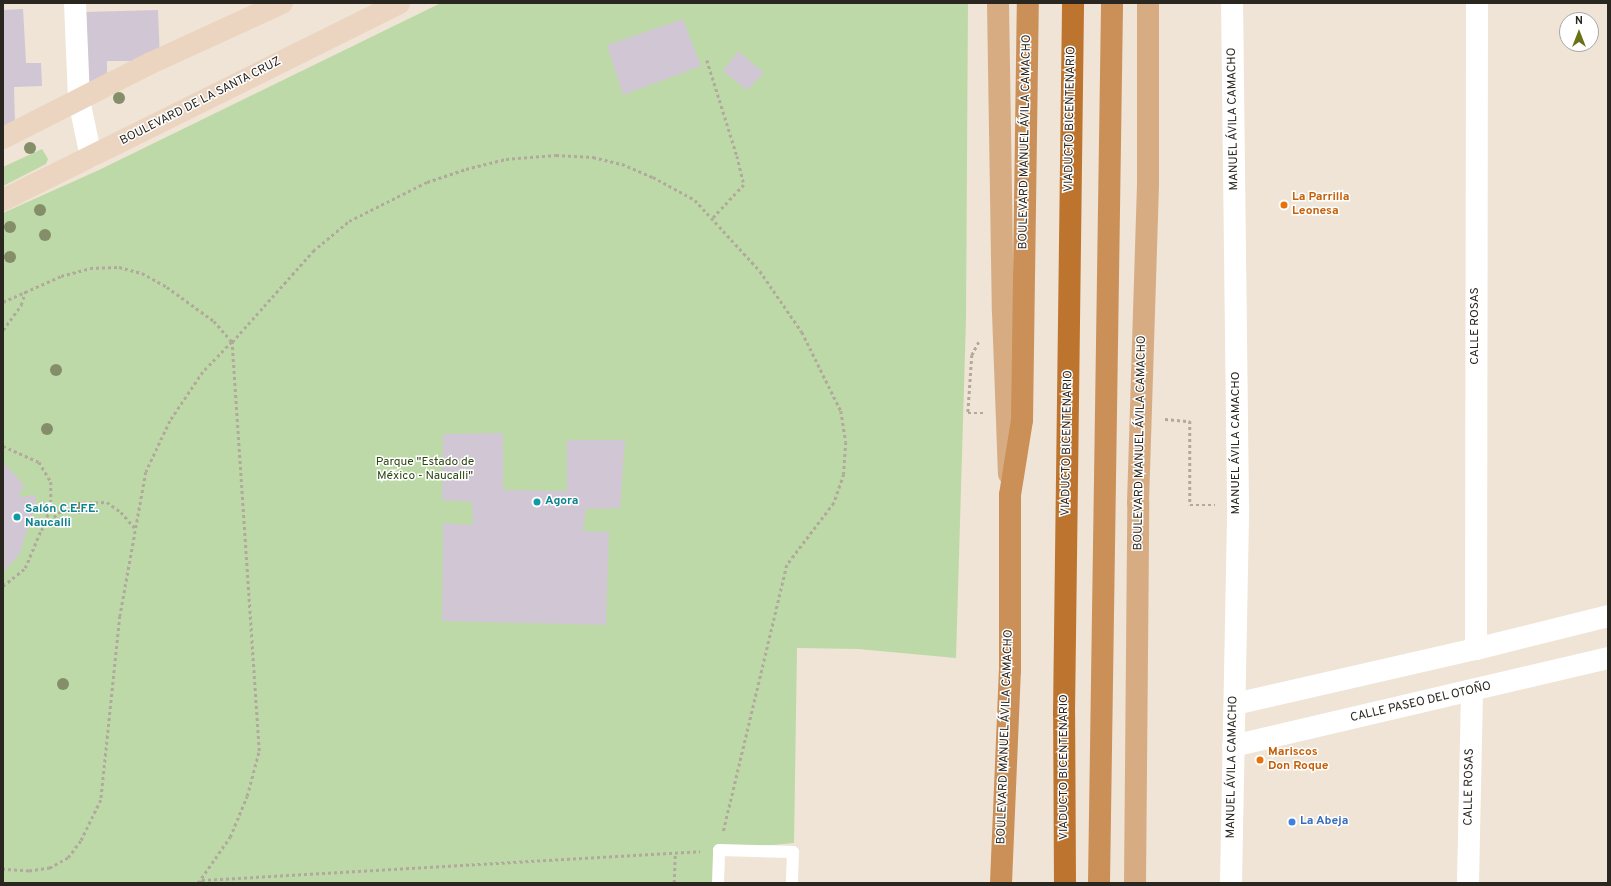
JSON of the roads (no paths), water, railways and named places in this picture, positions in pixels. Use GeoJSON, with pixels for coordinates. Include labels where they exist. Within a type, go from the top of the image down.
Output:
{"type":"FeatureCollection","features":[{"type":"Feature","properties":{"kind":"highway","name":"BOULEVARD MANUEL ÁVILA CAMACHO"},"geometry":{"type":"LineString","coordinates":[[1000,882],[1010,671],[1010,495],[1022,420],[1028,3]]}},
{"type":"Feature","properties":{"kind":"highway","name":"VIADUCTO BICENTENARIO"},"geometry":{"type":"LineString","coordinates":[[1065,878],[1064,714],[1073,3]]}},
{"type":"Feature","properties":{"kind":"highway"},"geometry":{"type":"LineString","coordinates":[[1099,883],[1112,3]]}},
{"type":"Feature","properties":{"kind":"main road","name":"BOULEVARD DE LA SANTA CRUZ"},"geometry":{"type":"LineString","coordinates":[[3,200],[400,3]]}},
{"type":"Feature","properties":{"kind":"main road","name":"BOULEVARD MANUEL ÁVILA CAMACHO"},"geometry":{"type":"LineString","coordinates":[[998,3],[1003,304],[1010,495]]}},
{"type":"Feature","properties":{"kind":"main road","name":"BOULEVARD MANUEL ÁVILA CAMACHO"},"geometry":{"type":"LineString","coordinates":[[1135,883],[1138,502],[1148,184],[1148,3]]}},
{"type":"Feature","properties":{"kind":"main road"},"geometry":{"type":"LineString","coordinates":[[3,138],[151,63],[272,5]]}},
{"type":"Feature","properties":{"kind":"street"},"geometry":{"type":"LineString","coordinates":[[75,3],[79,100],[91,156]]}},
{"type":"Feature","properties":{"kind":"street","name":"MANUEL ÁVILA CAMACHO"},"geometry":{"type":"LineString","coordinates":[[1231,883],[1238,505],[1232,3]]}},
{"type":"Feature","properties":{"kind":"street","name":"CALLE ROSAS"},"geometry":{"type":"LineString","coordinates":[[1476,649],[1477,3]]}},
{"type":"Feature","properties":{"kind":"street"},"geometry":{"type":"LineString","coordinates":[[1235,704],[1476,649],[1608,616]]}},
{"type":"Feature","properties":{"kind":"street","name":"CALLE PASEO DEL OTOÑO"},"geometry":{"type":"LineString","coordinates":[[1233,746],[1608,658]]}},
{"type":"Feature","properties":{"kind":"street","name":"CALLE ROSAS"},"geometry":{"type":"LineString","coordinates":[[1468,883],[1472,691]]}},
{"type":"Feature","properties":{"kind":"lane"},"geometry":{"type":"LineString","coordinates":[[718,883],[719,850],[793,852],[792,883]]}},
{"type":"Feature","properties":{"kind":"place","name":"La Parrilla Leonesa"},"geometry":{"type":"Point","coordinates":[1284,205]}},
{"type":"Feature","properties":{"kind":"place","name":"Agora"},"geometry":{"type":"Point","coordinates":[537,502]}},
{"type":"Feature","properties":{"kind":"place","name":"Salón C.E.F.E. Naucalli"},"geometry":{"type":"Point","coordinates":[17,517]}},
{"type":"Feature","properties":{"kind":"place","name":"Mariscos Don Roque"},"geometry":{"type":"Point","coordinates":[1260,760]}},
{"type":"Feature","properties":{"kind":"place","name":"La Abeja"},"geometry":{"type":"Point","coordinates":[1292,822]}},
{"type":"Feature","properties":{"kind":"park label","name":"Parque \"Estado de México - Naucalli\""},"geometry":{"type":"Point","coordinates":[425,470]}}]}
